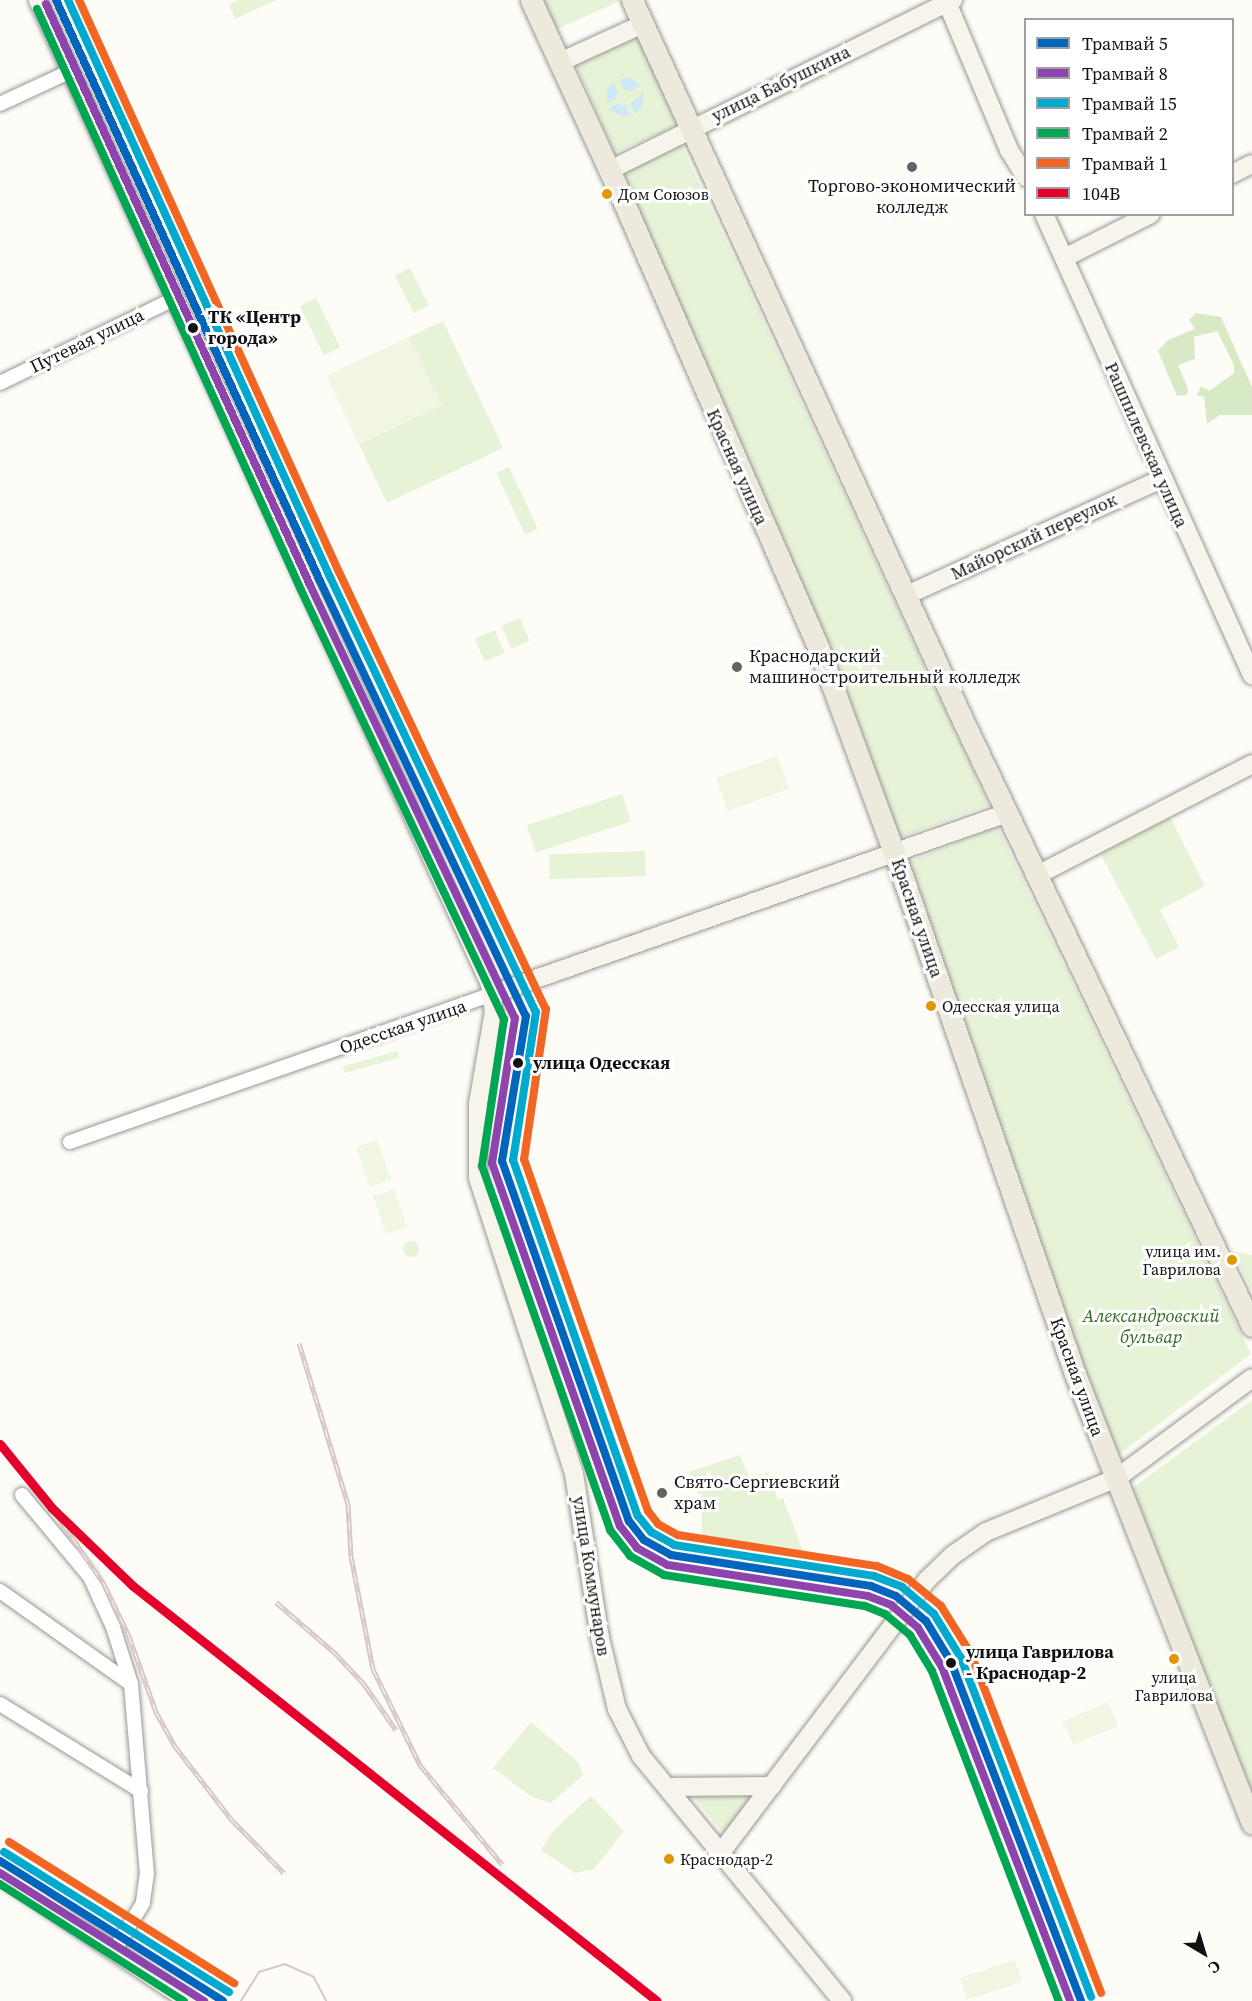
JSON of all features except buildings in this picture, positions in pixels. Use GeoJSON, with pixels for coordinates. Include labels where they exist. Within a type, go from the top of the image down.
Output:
{"type":"FeatureCollection","features":[{"type":"Feature","properties":{"kind":"main road","name":"улица Коммунаров"},"geometry":{"type":"LineString","coordinates":[[38,0],[174,299],[482,962],[493,994],[493,1023],[478,1104],[478,1178],[574,1474],[600,1638],[617,1709],[634,1747],[722,1851],[842,2001]]}},
{"type":"Feature","properties":{"kind":"main road","name":"Красная улица"},"geometry":{"type":"LineString","coordinates":[[531,0],[610,170],[818,647],[894,852],[1075,1374],[1252,1823]]}},
{"type":"Feature","properties":{"kind":"main road"},"geometry":{"type":"LineString","coordinates":[[632,0],[1007,813],[1252,1326]]}},
{"type":"Feature","properties":{"kind":"main road"},"geometry":{"type":"LineString","coordinates":[[949,1],[1009,150],[1024,174]]}},
{"type":"Feature","properties":{"kind":"main road","name":"улица Бабушкина"},"geometry":{"type":"LineString","coordinates":[[610,170],[949,1]]}},
{"type":"Feature","properties":{"kind":"main road"},"geometry":{"type":"LineString","coordinates":[[560,62],[643,24]]}},
{"type":"Feature","properties":{"kind":"main road"},"geometry":{"type":"LineString","coordinates":[[1234,173],[1252,164]]}},
{"type":"Feature","properties":{"kind":"main road","name":"Рашпилевская улица"},"geometry":{"type":"LineString","coordinates":[[1045,216],[1252,675]]}},
{"type":"Feature","properties":{"kind":"main road"},"geometry":{"type":"LineString","coordinates":[[1064,258],[1147,216]]}},
{"type":"Feature","properties":{"kind":"main road","name":"Майорский переулок"},"geometry":{"type":"LineString","coordinates":[[907,595],[1162,479]]}},
{"type":"Feature","properties":{"kind":"main road"},"geometry":{"type":"LineString","coordinates":[[1037,875],[1252,764]]}},
{"type":"Feature","properties":{"kind":"main road","name":"Одесская улица"},"geometry":{"type":"LineString","coordinates":[[493,994],[1007,813]]}},
{"type":"Feature","properties":{"kind":"main road"},"geometry":{"type":"LineString","coordinates":[[722,1851],[927,1580],[953,1555],[986,1532],[1117,1478],[1249,1382]]}},
{"type":"Feature","properties":{"kind":"main road"},"geometry":{"type":"LineString","coordinates":[[669,1787],[772,1786]]}},
{"type":"Feature","properties":{"kind":"main road"},"geometry":{"type":"LineString","coordinates":[[0,1875],[189,2001]]}},
{"type":"Feature","properties":{"kind":"street"},"geometry":{"type":"LineString","coordinates":[[0,104],[71,71]]}},
{"type":"Feature","properties":{"kind":"street","name":"Путевая улица"},"geometry":{"type":"LineString","coordinates":[[0,383],[174,299]]}},
{"type":"Feature","properties":{"kind":"street","name":"Одесская улица"},"geometry":{"type":"LineString","coordinates":[[70,1142],[493,994]]}},
{"type":"Feature","properties":{"kind":"street"},"geometry":{"type":"LineString","coordinates":[[22,1495],[90,1577],[113,1627],[131,1684],[147,1873],[143,1903],[114,1951]]}},
{"type":"Feature","properties":{"kind":"street"},"geometry":{"type":"LineString","coordinates":[[0,1592],[131,1684]]}},
{"type":"Feature","properties":{"kind":"street"},"geometry":{"type":"LineString","coordinates":[[0,1704],[141,1791]]}},
{"type":"Feature","properties":{"kind":"green space"},"geometry":{"type":"Polygon","coordinates":[[[239,0],[276,0],[235,19],[229,5],[239,0]]]}},
{"type":"Feature","properties":{"kind":"green space"},"geometry":{"type":"Polygon","coordinates":[[[541,0],[620,0],[620,1],[555,30],[541,0]]]}},
{"type":"Feature","properties":{"kind":"green space"},"geometry":{"type":"Polygon","coordinates":[[[637,35],[677,125],[615,153],[575,63],[637,35]]]}},
{"type":"Feature","properties":{"kind":"green space"},"geometry":{"type":"Polygon","coordinates":[[[680,142],[989,805],[899,838],[828,641],[617,172],[680,142]]]}},
{"type":"Feature","properties":{"kind":"green space"},"geometry":{"type":"Polygon","coordinates":[[[410,268],[429,305],[414,313],[395,276],[410,268]]]}},
{"type":"Feature","properties":{"kind":"green space"},"geometry":{"type":"Polygon","coordinates":[[[316,298],[340,347],[324,355],[300,306],[316,298]]]}},
{"type":"Feature","properties":{"kind":"green space"},"geometry":{"type":"Polygon","coordinates":[[[1196,313],[1221,317],[1252,387],[1252,415],[1220,415],[1207,424],[1204,397],[1197,395],[1201,386],[1209,391],[1234,373],[1234,365],[1217,331],[1194,337],[1195,359],[1178,365],[1188,389],[1187,395],[1177,396],[1158,351],[1168,340],[1195,329],[1189,320],[1196,313]]]}},
{"type":"Feature","properties":{"kind":"green space"},"geometry":{"type":"Polygon","coordinates":[[[443,321],[503,448],[387,503],[359,444],[441,405],[409,337],[443,321]]]}},
{"type":"Feature","properties":{"kind":"green space"},"geometry":{"type":"Polygon","coordinates":[[[409,337],[441,405],[358,443],[327,375],[409,337]]]}},
{"type":"Feature","properties":{"kind":"green space"},"geometry":{"type":"Polygon","coordinates":[[[509,467],[538,529],[525,535],[496,473],[509,467]]]}},
{"type":"Feature","properties":{"kind":"green space"},"geometry":{"type":"Polygon","coordinates":[[[520,618],[530,641],[511,649],[502,626],[520,618]]]}},
{"type":"Feature","properties":{"kind":"green space"},"geometry":{"type":"Polygon","coordinates":[[[495,630],[505,653],[485,662],[475,639],[495,630]]]}},
{"type":"Feature","properties":{"kind":"green space"},"geometry":{"type":"Polygon","coordinates":[[[777,756],[789,789],[728,811],[716,778],[777,756]]]}},
{"type":"Feature","properties":{"kind":"green space"},"geometry":{"type":"Polygon","coordinates":[[[622,794],[631,822],[536,852],[527,825],[622,794]]]}},
{"type":"Feature","properties":{"kind":"green space"},"geometry":{"type":"Polygon","coordinates":[[[1170,817],[1205,886],[1160,910],[1179,947],[1156,959],[1100,853],[1170,817]]]}},
{"type":"Feature","properties":{"kind":"green space","name":"Александровский бульвар"},"geometry":{"type":"Polygon","coordinates":[[[997,826],[1251,1354],[1113,1459],[909,862],[997,826]]]}},
{"type":"Feature","properties":{"kind":"green space"},"geometry":{"type":"Polygon","coordinates":[[[645,851],[646,876],[550,879],[549,854],[645,851]]]}},
{"type":"Feature","properties":{"kind":"green space"},"geometry":{"type":"Polygon","coordinates":[[[397,1051],[399,1058],[345,1073],[343,1066],[397,1051]]]}},
{"type":"Feature","properties":{"kind":"green space"},"geometry":{"type":"Polygon","coordinates":[[[377,1140],[391,1180],[370,1187],[356,1147],[377,1140]]]}},
{"type":"Feature","properties":{"kind":"green space"},"geometry":{"type":"Polygon","coordinates":[[[394,1189],[407,1227],[386,1234],[373,1196],[394,1189]]]}},
{"type":"Feature","properties":{"kind":"green space"},"geometry":{"type":"Polygon","coordinates":[[[411,1241],[419,1249],[411,1257],[403,1249],[411,1241]]]}},
{"type":"Feature","properties":{"kind":"green space"},"geometry":{"type":"Polygon","coordinates":[[[1232,1251],[1252,1255],[1252,1290],[1232,1251]]]}},
{"type":"Feature","properties":{"kind":"green space"},"geometry":{"type":"Polygon","coordinates":[[[1252,1400],[1252,1798],[1131,1489],[1252,1400]]]}},
{"type":"Feature","properties":{"kind":"green space"},"geometry":{"type":"Polygon","coordinates":[[[740,1455],[749,1478],[768,1472],[778,1500],[783,1498],[805,1557],[702,1543],[702,1503],[689,1472],[740,1455]]]}},
{"type":"Feature","properties":{"kind":"green space"},"geometry":{"type":"Polygon","coordinates":[[[1108,1702],[1118,1726],[1073,1745],[1063,1721],[1108,1702]]]}},
{"type":"Feature","properties":{"kind":"green space"},"geometry":{"type":"Polygon","coordinates":[[[531,1722],[579,1763],[583,1775],[551,1803],[532,1797],[493,1768],[531,1722]]]}},
{"type":"Feature","properties":{"kind":"green space"},"geometry":{"type":"Polygon","coordinates":[[[760,1793],[726,1836],[691,1794],[760,1793]]]}},
{"type":"Feature","properties":{"kind":"green space"},"geometry":{"type":"Polygon","coordinates":[[[591,1796],[624,1831],[594,1869],[575,1873],[541,1850],[554,1830],[591,1796]]]}},
{"type":"Feature","properties":{"kind":"green space"},"geometry":{"type":"Polygon","coordinates":[[[1015,1960],[1022,1982],[967,2000],[960,1978],[1015,1960]]]}},
{"type":"Feature","properties":{"kind":"water"},"geometry":{"type":"Polygon","coordinates":[[[631,78],[641,86],[631,91],[624,89],[620,79],[631,78]]]}},
{"type":"Feature","properties":{"kind":"water"},"geometry":{"type":"Polygon","coordinates":[[[613,82],[618,92],[616,99],[607,103],[607,90],[613,82]]]}},
{"type":"Feature","properties":{"kind":"water"},"geometry":{"type":"Polygon","coordinates":[[[643,92],[642,106],[635,114],[630,104],[643,92]]]}},
{"type":"Feature","properties":{"kind":"water"},"geometry":{"type":"Polygon","coordinates":[[[618,104],[626,106],[630,116],[618,115],[609,108],[618,104]]]}},
{"type":"Feature","properties":{"kind":"tram line","name":"5"},"geometry":{"type":"LineString","coordinates":[[56,0],[320,581],[526,1016],[502,1161],[629,1521],[644,1540],[671,1555],[871,1586],[896,1596],[926,1621],[951,1662],[1081,2001]]}},
{"type":"Feature","properties":{"kind":"tram line","name":"15"},"geometry":{"type":"LineString","coordinates":[[68,0],[330,577],[536,1012],[513,1160],[638,1516],[651,1532],[674,1545],[874,1576],[902,1587],[934,1614],[961,1658],[1091,1997]]}},
{"type":"Feature","properties":{"kind":"tram line","name":"1"},"geometry":{"type":"LineString","coordinates":[[79,0],[339,572],[546,1009],[524,1159],[648,1511],[658,1524],[678,1535],[877,1566],[908,1579],[941,1606],[971,1654],[1101,1993]]}},
{"type":"Feature","properties":{"kind":"tram line","name":"8"},"geometry":{"type":"LineString","coordinates":[[46,4],[310,585],[515,1018],[492,1163],[620,1526],[637,1548],[668,1565],[868,1596],[891,1605],[918,1628],[942,1667],[1070,2001]]}},
{"type":"Feature","properties":{"kind":"tram line","name":"2"},"geometry":{"type":"LineString","coordinates":[[37,9],[301,590],[504,1019],[482,1166],[610,1530],[630,1556],[664,1575],[865,1606],[885,1614],[910,1635],[932,1671],[1059,2001]]}},
{"type":"Feature","properties":{"kind":"tram line","name":"1"},"geometry":{"type":"LineString","coordinates":[[9,1842],[234,1983]]}},
{"type":"Feature","properties":{"kind":"tram line","name":"15"},"geometry":{"type":"LineString","coordinates":[[4,1852],[229,1992]]}},
{"type":"Feature","properties":{"kind":"tram line","name":"5"},"geometry":{"type":"LineString","coordinates":[[0,1861],[223,2001]]}},
{"type":"Feature","properties":{"kind":"tram line","name":"8"},"geometry":{"type":"LineString","coordinates":[[0,1873],[204,2001]]}},
{"type":"Feature","properties":{"kind":"tram line","name":"2"},"geometry":{"type":"LineString","coordinates":[[0,1884],[184,2001]]}},
{"type":"Feature","properties":{"kind":"tram line"},"geometry":{"type":"LineString","coordinates":[[241,2001],[259,1972],[285,1964],[314,1977],[327,2001]]}},
{"type":"Feature","properties":{"kind":"railway"},"geometry":{"type":"LineString","coordinates":[[299,1343],[348,1504],[351,1556],[373,1669],[420,1765],[502,1864]]}},
{"type":"Feature","properties":{"kind":"railway"},"geometry":{"type":"LineString","coordinates":[[52,1508],[104,1584],[129,1636],[156,1712],[174,1745],[232,1820],[284,1873]]}},
{"type":"Feature","properties":{"kind":"railway"},"geometry":{"type":"LineString","coordinates":[[276,1602],[334,1652],[364,1684],[396,1730]]}},
{"type":"Feature","properties":{"kind":"transit line","name":"104В"},"geometry":{"type":"LineString","coordinates":[[0,1444],[52,1508],[133,1586],[657,2001]]}},
{"type":"Feature","properties":{"kind":"place","name":"Торгово-экономический колледж"},"geometry":{"type":"Point","coordinates":[912,167]}},
{"type":"Feature","properties":{"kind":"place","name":"Дом Союзов"},"geometry":{"type":"Point","coordinates":[607,194]}},
{"type":"Feature","properties":{"kind":"place","name":"ТК «Центр города»"},"geometry":{"type":"Point","coordinates":[193,328]}},
{"type":"Feature","properties":{"kind":"place","name":"Краснодарский машиностроительный колледж"},"geometry":{"type":"Point","coordinates":[737,667]}},
{"type":"Feature","properties":{"kind":"place","name":"Одесская улица"},"geometry":{"type":"Point","coordinates":[931,1006]}},
{"type":"Feature","properties":{"kind":"place","name":"улица Одесская"},"geometry":{"type":"Point","coordinates":[518,1063]}},
{"type":"Feature","properties":{"kind":"place","name":"улица им. Гаврилова"},"geometry":{"type":"Point","coordinates":[1232,1260]}},
{"type":"Feature","properties":{"kind":"place","name":"Свято-Сергиевский храм"},"geometry":{"type":"Point","coordinates":[662,1493]}},
{"type":"Feature","properties":{"kind":"place","name":"улица Гаврилова"},"geometry":{"type":"Point","coordinates":[1174,1659]}},
{"type":"Feature","properties":{"kind":"place","name":"улица Гаврилова - Краснодар-2"},"geometry":{"type":"Point","coordinates":[951,1663]}},
{"type":"Feature","properties":{"kind":"place","name":"Краснодар-2"},"geometry":{"type":"Point","coordinates":[669,1859]}}]}
